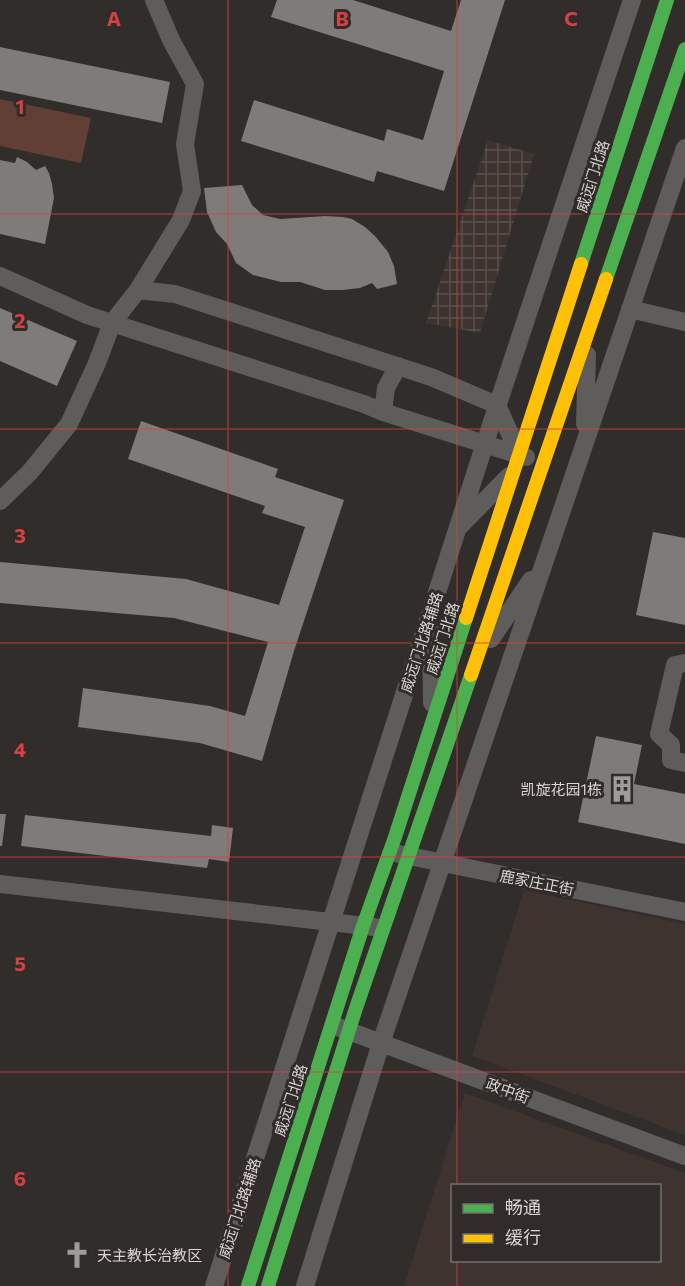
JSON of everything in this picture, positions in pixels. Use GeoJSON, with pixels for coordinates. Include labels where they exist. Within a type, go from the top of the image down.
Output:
{"type":"FeatureCollection","features":[{"type":"Feature","properties":{"kind":"main road","name":"威远门北路"},"geometry":{"type":"LineString","coordinates":[[251,1277],[331,1024],[433,721],[667,0]]}},
{"type":"Feature","properties":{"kind":"main road"},"geometry":{"type":"LineString","coordinates":[[270,1282],[383,928],[685,49]]}},
{"type":"Feature","properties":{"kind":"street"},"geometry":{"type":"LineString","coordinates":[[0,501],[30,472],[69,424],[97,363],[112,323],[138,291],[181,220],[192,191],[185,144],[195,84],[171,40],[154,0]]}},
{"type":"Feature","properties":{"kind":"street","name":"威远门北路辅路"},"geometry":{"type":"LineString","coordinates":[[214,1286],[457,528],[632,0]]}},
{"type":"Feature","properties":{"kind":"street"},"geometry":{"type":"LineString","coordinates":[[305,1286],[381,1043],[685,148]]}},
{"type":"Feature","properties":{"kind":"street"},"geometry":{"type":"LineString","coordinates":[[0,276],[87,315],[543,463]]}},
{"type":"Feature","properties":{"kind":"street"},"geometry":{"type":"LineString","coordinates":[[138,291],[175,294],[430,377],[497,405],[519,454]]}},
{"type":"Feature","properties":{"kind":"street"},"geometry":{"type":"LineString","coordinates":[[630,309],[685,322]]}},
{"type":"Feature","properties":{"kind":"street"},"geometry":{"type":"LineString","coordinates":[[585,443],[587,334]]}},
{"type":"Feature","properties":{"kind":"street"},"geometry":{"type":"LineString","coordinates":[[383,412],[386,388],[398,366]]}},
{"type":"Feature","properties":{"kind":"street"},"geometry":{"type":"LineString","coordinates":[[457,528],[513,472]]}},
{"type":"Feature","properties":{"kind":"street"},"geometry":{"type":"LineString","coordinates":[[476,660],[545,560]]}},
{"type":"Feature","properties":{"kind":"street"},"geometry":{"type":"LineString","coordinates":[[431,612],[433,721]]}},
{"type":"Feature","properties":{"kind":"street"},"geometry":{"type":"LineString","coordinates":[[685,663],[675,664],[659,734],[671,745],[671,760],[685,763]]}},
{"type":"Feature","properties":{"kind":"street","name":"鹿家庄正街"},"geometry":{"type":"LineString","coordinates":[[390,852],[685,912]]}},
{"type":"Feature","properties":{"kind":"street"},"geometry":{"type":"LineString","coordinates":[[0,884],[383,928]]}},
{"type":"Feature","properties":{"kind":"street","name":"政中街"},"geometry":{"type":"LineString","coordinates":[[331,1024],[685,1156]]}},
{"type":"Feature","properties":{"kind":"street"},"geometry":{"type":"LineString","coordinates":[[242,1286],[251,1277]]}},
{"type":"Feature","properties":{"kind":"shaded area"},"geometry":{"type":"Polygon","coordinates":[[[0,99],[91,118],[81,163],[0,146],[0,99]]]}},
{"type":"Feature","properties":{"kind":"shaded area"},"geometry":{"type":"Polygon","coordinates":[[[488,140],[534,154],[480,333],[426,323],[488,140]]]}},
{"type":"Feature","properties":{"kind":"shaded area"},"geometry":{"type":"Polygon","coordinates":[[[524,890],[685,924],[685,1135],[472,1056],[524,890]]]}},
{"type":"Feature","properties":{"kind":"shaded area"},"geometry":{"type":"Polygon","coordinates":[[[465,1093],[685,1173],[685,1286],[404,1286],[465,1093]]]}},
{"type":"Feature","properties":{"kind":"building"},"geometry":{"type":"Polygon","coordinates":[[[277,0],[353,0],[451,31],[461,0],[505,0],[444,191],[377,171],[374,182],[241,141],[254,100],[384,141],[387,129],[423,140],[444,71],[271,17],[277,0]]]}},
{"type":"Feature","properties":{"kind":"building"},"geometry":{"type":"Polygon","coordinates":[[[0,47],[170,82],[162,123],[0,90],[0,47]]]}},
{"type":"Feature","properties":{"kind":"building"},"geometry":{"type":"Polygon","coordinates":[[[17,157],[36,170],[45,166],[49,173],[54,198],[45,244],[0,234],[0,160],[15,163],[17,157]]]}},
{"type":"Feature","properties":{"kind":"building"},"geometry":{"type":"Polygon","coordinates":[[[242,185],[252,205],[263,215],[280,219],[343,217],[352,219],[365,227],[388,252],[394,266],[397,284],[377,289],[372,283],[360,288],[325,290],[300,282],[281,282],[253,275],[236,263],[227,244],[216,232],[207,212],[204,188],[242,185]]]}},
{"type":"Feature","properties":{"kind":"building"},"geometry":{"type":"Polygon","coordinates":[[[0,308],[77,341],[57,386],[0,361],[0,308]]]}},
{"type":"Feature","properties":{"kind":"building"},"geometry":{"type":"Polygon","coordinates":[[[141,421],[278,469],[275,477],[344,500],[294,651],[262,761],[200,743],[78,727],[83,688],[210,706],[245,716],[268,642],[174,618],[0,603],[0,562],[186,579],[279,605],[305,527],[262,513],[265,506],[128,459],[141,421]]]}},
{"type":"Feature","properties":{"kind":"building"},"geometry":{"type":"Polygon","coordinates":[[[653,532],[685,538],[685,625],[636,615],[653,532]]]}},
{"type":"Feature","properties":{"kind":"building","name":"凯旋花园1栋"},"geometry":{"type":"Polygon","coordinates":[[[596,736],[642,745],[634,784],[685,794],[685,844],[578,822],[596,736]]]}},
{"type":"Feature","properties":{"kind":"building"},"geometry":{"type":"Polygon","coordinates":[[[0,814],[6,814],[2,846],[0,846],[0,814]]]}},
{"type":"Feature","properties":{"kind":"building"},"geometry":{"type":"Polygon","coordinates":[[[25,815],[211,836],[212,825],[233,828],[229,862],[209,859],[207,868],[21,846],[25,815]]]}},
{"type":"Feature","properties":{"kind":"traffic: fast"},"geometry":{"type":"LineString","coordinates":[[581,264],[667,0]]}},
{"type":"Feature","properties":{"kind":"traffic: fast"},"geometry":{"type":"LineString","coordinates":[[606,279],[685,49]]}},
{"type":"Feature","properties":{"kind":"traffic: fast"},"geometry":{"type":"LineString","coordinates":[[248,1286],[363,926],[395,837],[466,618]]}},
{"type":"Feature","properties":{"kind":"traffic: fast"},"geometry":{"type":"LineString","coordinates":[[268,1286],[356,1008],[471,675]]}},
{"type":"Feature","properties":{"kind":"traffic: slow"},"geometry":{"type":"LineString","coordinates":[[466,618],[581,264]]}},
{"type":"Feature","properties":{"kind":"traffic: slow"},"geometry":{"type":"LineString","coordinates":[[471,675],[606,279]]}},
{"type":"Feature","properties":{"kind":"place","name":"凯旋花园1栋"},"geometry":{"type":"Point","coordinates":[622,789]}},
{"type":"Feature","properties":{"kind":"place","name":"天主教长治教区"},"geometry":{"type":"Point","coordinates":[77,1255]}}]}
